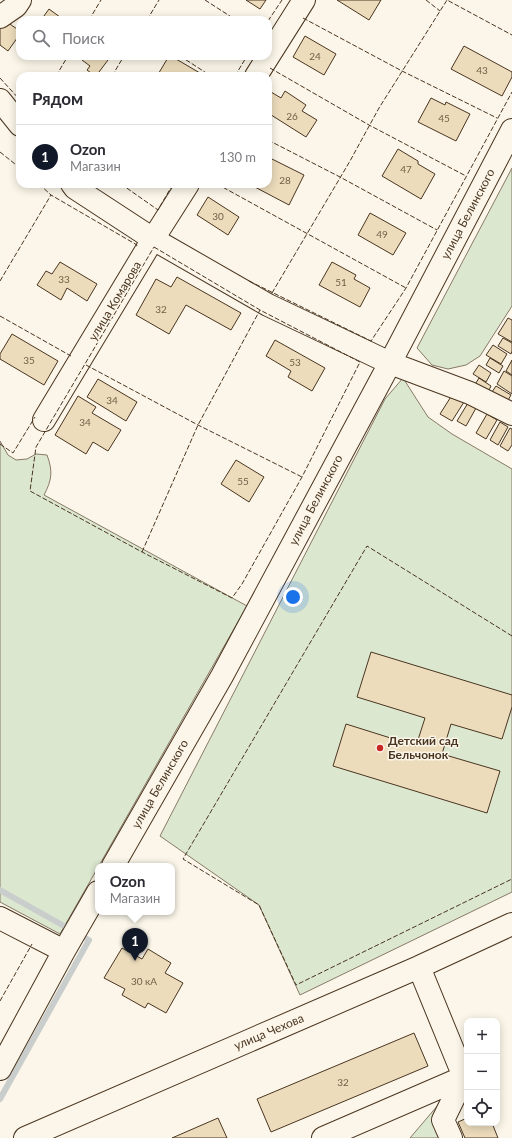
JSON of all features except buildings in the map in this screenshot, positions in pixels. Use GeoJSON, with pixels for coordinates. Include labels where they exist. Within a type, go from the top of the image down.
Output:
{"type":"FeatureCollection","features":[{"type":"Feature","properties":{"kind":"street"},"geometry":{"type":"LineString","coordinates":[[0,17],[16,6],[20,0]]}},
{"type":"Feature","properties":{"kind":"street"},"geometry":{"type":"LineString","coordinates":[[272,51],[304,0]]}},
{"type":"Feature","properties":{"kind":"street"},"geometry":{"type":"LineString","coordinates":[[259,72],[266,60]]}},
{"type":"Feature","properties":{"kind":"street"},"geometry":{"type":"LineString","coordinates":[[0,100],[16,120]]}},
{"type":"Feature","properties":{"kind":"street","name":"улица Белинского"},"geometry":{"type":"LineString","coordinates":[[115,863],[222,676],[512,130]]}},
{"type":"Feature","properties":{"kind":"street"},"geometry":{"type":"LineString","coordinates":[[75,188],[153,239],[268,304],[390,362],[470,393],[512,414]]}},
{"type":"Feature","properties":{"kind":"street","name":"улица Комарова"},"geometry":{"type":"LineString","coordinates":[[44,420],[185,188]]}},
{"type":"Feature","properties":{"kind":"street"},"geometry":{"type":"LineString","coordinates":[[0,1069],[95,897]]}},
{"type":"Feature","properties":{"kind":"street"},"geometry":{"type":"LineString","coordinates":[[0,918],[64,951]]}},
{"type":"Feature","properties":{"kind":"street","name":"улица Чехова"},"geometry":{"type":"LineString","coordinates":[[25,1138],[419,967],[512,924]]}},
{"type":"Feature","properties":{"kind":"street"},"geometry":{"type":"LineString","coordinates":[[419,967],[464,1077],[443,1120],[451,1138]]}},
{"type":"Feature","properties":{"kind":"street"},"geometry":{"type":"LineString","coordinates":[[324,1138],[464,1077]]}},
{"type":"Feature","properties":{"kind":"green space"},"geometry":{"type":"Polygon","coordinates":[[[512,168],[512,306],[480,356],[466,365],[448,369],[432,365],[417,348],[512,168]]]}},
{"type":"Feature","properties":{"kind":"green space","name":"Детский сад Бельчонок"},"geometry":{"type":"Polygon","coordinates":[[[403,378],[428,417],[452,434],[512,469],[512,892],[300,995],[259,905],[160,836],[385,399],[403,378]]]}},
{"type":"Feature","properties":{"kind":"green space"},"geometry":{"type":"Polygon","coordinates":[[[0,441],[8,455],[16,460],[27,459],[36,454],[47,455],[51,475],[49,485],[44,495],[247,606],[100,863],[95,863],[95,873],[60,934],[0,902],[0,441]]]}},
{"type":"Feature","properties":{"kind":"green space"},"geometry":{"type":"Polygon","coordinates":[[[444,1098],[442,1138],[410,1138],[444,1098]]]}},
{"type":"Feature","properties":{"kind":"waterway"},"geometry":{"type":"LineString","coordinates":[[0,890],[89,940],[0,1099]]}},
{"type":"Feature","properties":{"kind":"fence"},"geometry":{"type":"LineString","coordinates":[[91,16],[101,0]]}},
{"type":"Feature","properties":{"kind":"fence"},"geometry":{"type":"LineString","coordinates":[[149,16],[159,0]]}},
{"type":"Feature","properties":{"kind":"fence"},"geometry":{"type":"LineString","coordinates":[[205,0],[230,16]]}},
{"type":"Feature","properties":{"kind":"fence"},"geometry":{"type":"LineString","coordinates":[[271,16],[282,0]]}},
{"type":"Feature","properties":{"kind":"fence"},"geometry":{"type":"LineString","coordinates":[[426,0],[440,11]]}},
{"type":"Feature","properties":{"kind":"fence"},"geometry":{"type":"LineString","coordinates":[[272,293],[350,161],[379,108],[447,0],[512,35]]}},
{"type":"Feature","properties":{"kind":"fence"},"geometry":{"type":"LineString","coordinates":[[303,18],[402,71],[497,118]]}},
{"type":"Feature","properties":{"kind":"fence"},"geometry":{"type":"LineString","coordinates":[[58,72],[66,60]]}},
{"type":"Feature","properties":{"kind":"fence"},"geometry":{"type":"LineString","coordinates":[[114,72],[122,60]]}},
{"type":"Feature","properties":{"kind":"fence"},"geometry":{"type":"LineString","coordinates":[[186,60],[205,72]]}},
{"type":"Feature","properties":{"kind":"fence"},"geometry":{"type":"LineString","coordinates":[[237,72],[245,60]]}},
{"type":"Feature","properties":{"kind":"fence"},"geometry":{"type":"LineString","coordinates":[[270,68],[369,125],[466,176]]}},
{"type":"Feature","properties":{"kind":"fence"},"geometry":{"type":"LineString","coordinates":[[0,78],[16,96]]}},
{"type":"Feature","properties":{"kind":"fence"},"geometry":{"type":"LineString","coordinates":[[249,281],[371,341],[406,288],[512,92]]}},
{"type":"Feature","properties":{"kind":"fence"},"geometry":{"type":"LineString","coordinates":[[272,142],[437,230]]}},
{"type":"Feature","properties":{"kind":"fence"},"geometry":{"type":"LineString","coordinates":[[0,152],[16,165]]}},
{"type":"Feature","properties":{"kind":"fence"},"geometry":{"type":"LineString","coordinates":[[43,188],[51,195],[137,245],[136,247]]}},
{"type":"Feature","properties":{"kind":"fence"},"geometry":{"type":"LineString","coordinates":[[127,188],[158,210],[171,188]]}},
{"type":"Feature","properties":{"kind":"fence"},"geometry":{"type":"LineString","coordinates":[[224,188],[406,288]]}},
{"type":"Feature","properties":{"kind":"fence"},"geometry":{"type":"LineString","coordinates":[[0,281],[51,195]]}},
{"type":"Feature","properties":{"kind":"fence"},"geometry":{"type":"LineString","coordinates":[[154,247],[260,310],[360,362],[302,477],[242,584],[232,598],[142,552],[30,491],[36,447],[154,247]]}},
{"type":"Feature","properties":{"kind":"fence"},"geometry":{"type":"LineString","coordinates":[[142,552],[198,425],[260,310]]}},
{"type":"Feature","properties":{"kind":"fence"},"geometry":{"type":"LineString","coordinates":[[0,316],[71,356]]}},
{"type":"Feature","properties":{"kind":"fence"},"geometry":{"type":"LineString","coordinates":[[86,365],[198,425],[302,477]]}},
{"type":"Feature","properties":{"kind":"fence"},"geometry":{"type":"LineString","coordinates":[[0,444],[13,453],[35,417]]}},
{"type":"Feature","properties":{"kind":"fence"},"geometry":{"type":"LineString","coordinates":[[512,636],[367,546],[183,859],[259,905],[296,985],[512,879]]}},
{"type":"Feature","properties":{"kind":"fence"},"geometry":{"type":"LineString","coordinates":[[0,1001],[32,944]]}},
{"type":"Feature","properties":{"kind":"place","name":"Детский сад Бельчонок"},"geometry":{"type":"Point","coordinates":[380,748]}},
{"type":"Feature","properties":{"kind":"place","name":"Ozon"},"geometry":{"type":"Point","coordinates":[135,961]}}]}
